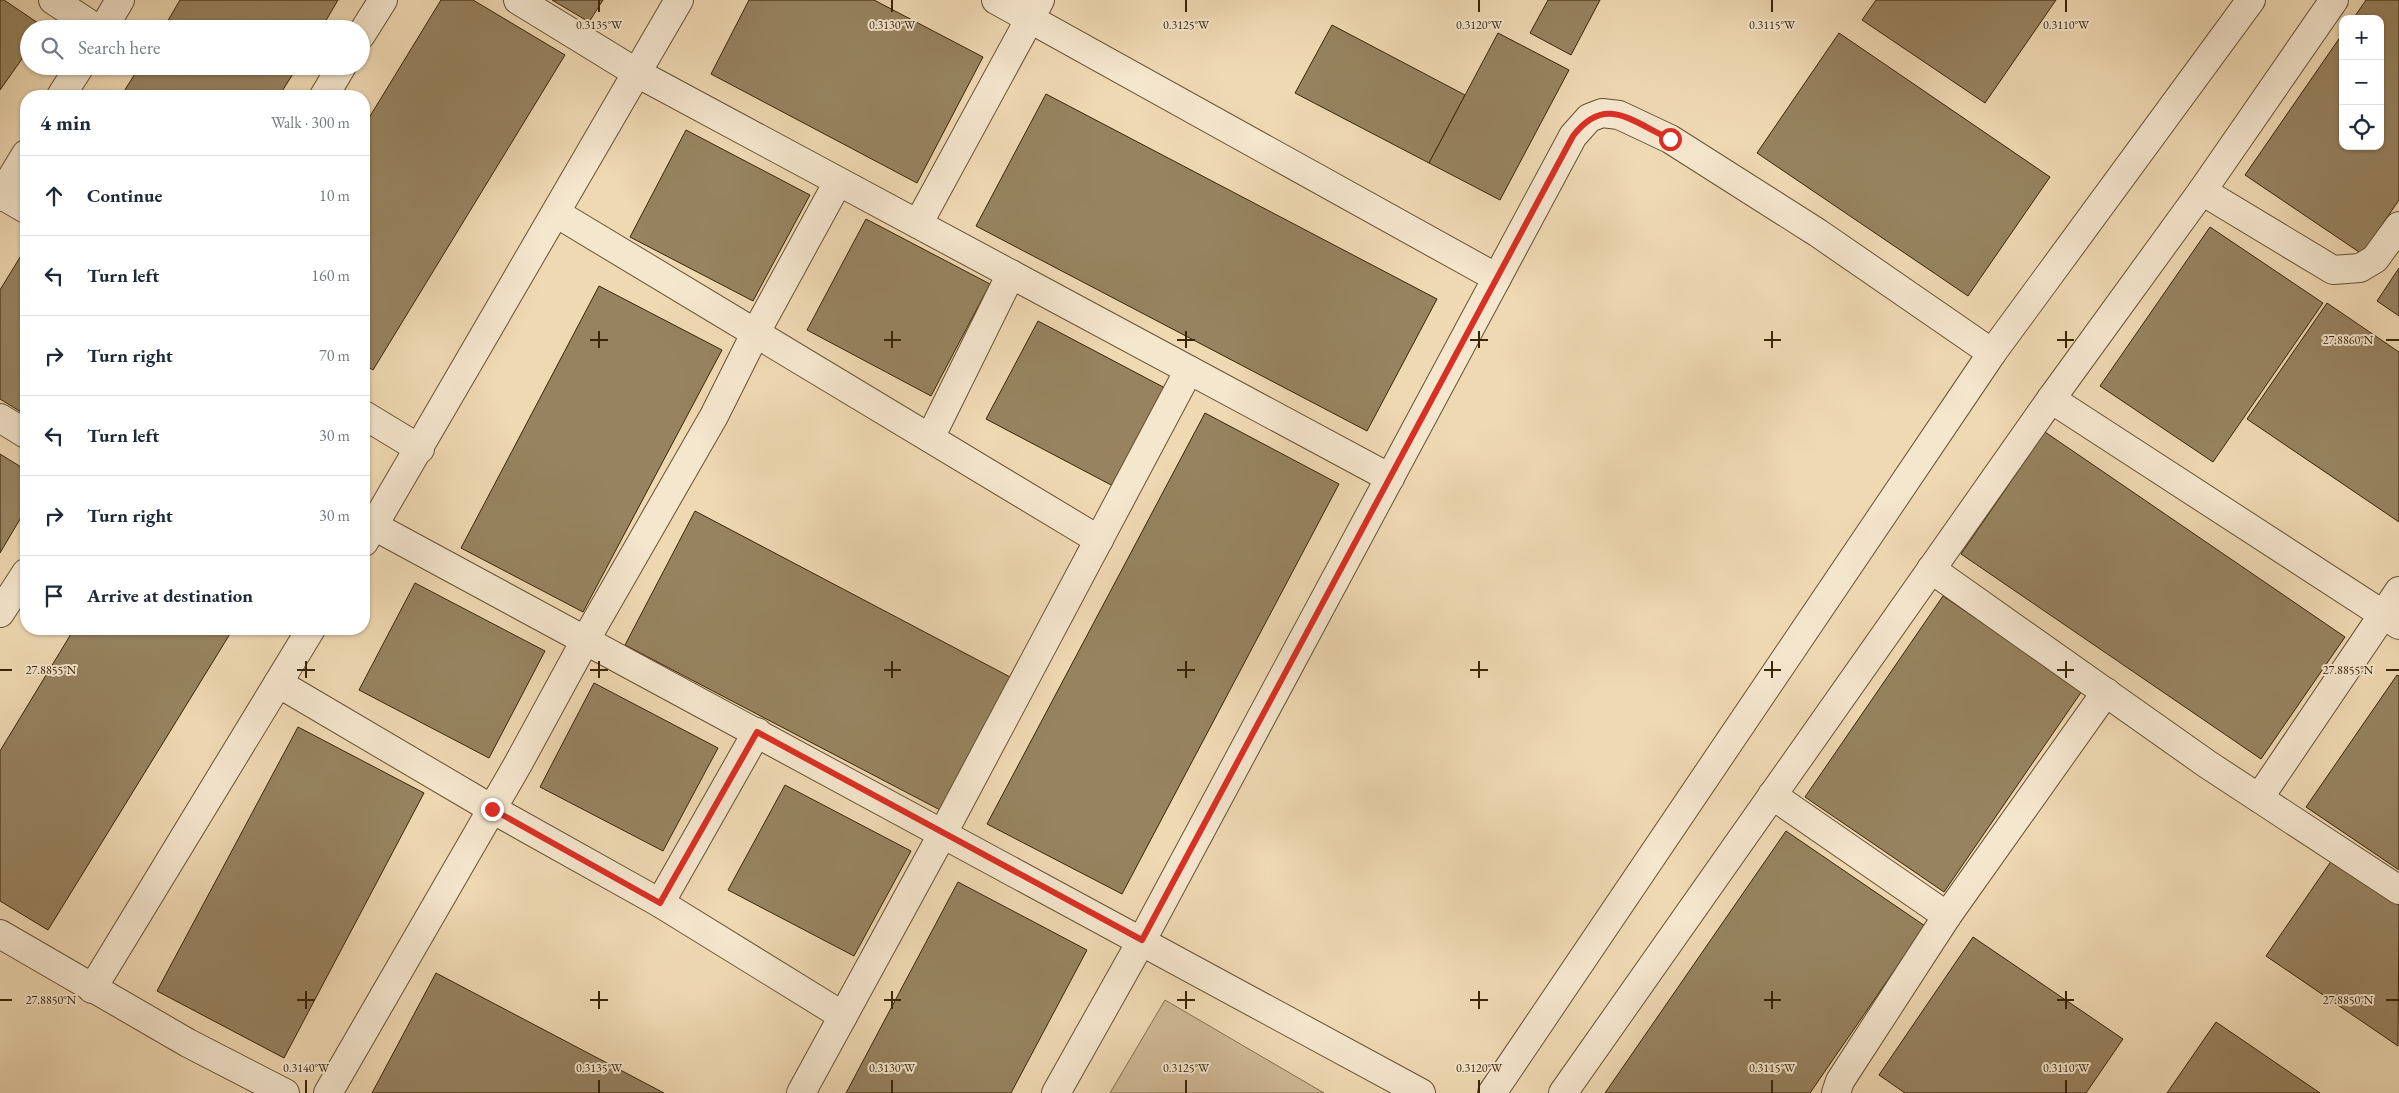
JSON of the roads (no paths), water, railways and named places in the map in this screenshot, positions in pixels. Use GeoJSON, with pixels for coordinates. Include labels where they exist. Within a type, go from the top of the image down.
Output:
{"type":"FeatureCollection","features":[{"type":"Feature","properties":{"kind":"street"},"geometry":{"type":"LineString","coordinates":[[53,0],[83,20]]}},
{"type":"Feature","properties":{"kind":"street"},"geometry":{"type":"LineString","coordinates":[[108,20],[120,0]]}},
{"type":"Feature","properties":{"kind":"street"},"geometry":{"type":"LineString","coordinates":[[370,21],[383,0]]}},
{"type":"Feature","properties":{"kind":"street"},"geometry":{"type":"LineString","coordinates":[[518,0],[637,73],[1390,478]]}},
{"type":"Feature","properties":{"kind":"street"},"geometry":{"type":"LineString","coordinates":[[370,532],[420,449],[678,0]]}},
{"type":"Feature","properties":{"kind":"street"},"geometry":{"type":"LineString","coordinates":[[996,0],[1034,9],[1497,278]]}},
{"type":"Feature","properties":{"kind":"street"},"geometry":{"type":"LineString","coordinates":[[1492,1093],[1992,353],[2251,0]]}},
{"type":"Feature","properties":{"kind":"street"},"geometry":{"type":"LineString","coordinates":[[1563,1093],[2051,399],[2202,191],[2334,0]]}},
{"type":"Feature","properties":{"kind":"street"},"geometry":{"type":"LineString","coordinates":[[918,224],[1034,9]]}},
{"type":"Feature","properties":{"kind":"street"},"geometry":{"type":"LineString","coordinates":[[66,90],[75,75]]}},
{"type":"Feature","properties":{"kind":"street"},"geometry":{"type":"LineString","coordinates":[[328,90],[337,75]]}},
{"type":"Feature","properties":{"kind":"street"},"geometry":{"type":"LineString","coordinates":[[1056,1093],[1142,940],[1573,136],[1585,122],[1602,112],[1619,114],[1670,139],[1818,233],[1992,353]]}},
{"type":"Feature","properties":{"kind":"street"},"geometry":{"type":"LineString","coordinates":[[20,163],[0,195],[20,207]]}},
{"type":"Feature","properties":{"kind":"street"},"geometry":{"type":"LineString","coordinates":[[328,1093],[492,809],[586,639],[714,416],[756,332],[838,182]]}},
{"type":"Feature","properties":{"kind":"street"},"geometry":{"type":"LineString","coordinates":[[2202,191],[2333,270],[2360,268],[2375,259],[2399,226]]}},
{"type":"Feature","properties":{"kind":"street"},"geometry":{"type":"LineString","coordinates":[[556,213],[1099,540]]}},
{"type":"Feature","properties":{"kind":"street"},"geometry":{"type":"LineString","coordinates":[[930,438],[1011,274]]}},
{"type":"Feature","properties":{"kind":"street"},"geometry":{"type":"LineString","coordinates":[[801,1093],[944,833],[1189,370]]}},
{"type":"Feature","properties":{"kind":"street"},"geometry":{"type":"LineString","coordinates":[[2051,399],[2391,619]]}},
{"type":"Feature","properties":{"kind":"street"},"geometry":{"type":"LineString","coordinates":[[0,418],[20,430]]}},
{"type":"Feature","properties":{"kind":"street"},"geometry":{"type":"LineString","coordinates":[[370,419],[420,449]]}},
{"type":"Feature","properties":{"kind":"street"},"geometry":{"type":"LineString","coordinates":[[370,534],[586,639],[1421,1093]]}},
{"type":"Feature","properties":{"kind":"street"},"geometry":{"type":"LineString","coordinates":[[1931,569],[2207,764],[2399,890]]}},
{"type":"Feature","properties":{"kind":"street"},"geometry":{"type":"LineString","coordinates":[[0,613],[20,583]]}},
{"type":"Feature","properties":{"kind":"street"},"geometry":{"type":"LineString","coordinates":[[2259,798],[2391,619],[2399,591]]}},
{"type":"Feature","properties":{"kind":"street"},"geometry":{"type":"LineString","coordinates":[[92,989],[307,635]]}},
{"type":"Feature","properties":{"kind":"street"},"geometry":{"type":"LineString","coordinates":[[278,683],[492,809],[660,903],[843,1016]]}},
{"type":"Feature","properties":{"kind":"street"},"geometry":{"type":"LineString","coordinates":[[1844,1089],[1947,916],[2106,692]]}},
{"type":"Feature","properties":{"kind":"street"},"geometry":{"type":"LineString","coordinates":[[660,903],[757,732]]}},
{"type":"Feature","properties":{"kind":"street"},"geometry":{"type":"LineString","coordinates":[[1772,795],[1947,916]]}},
{"type":"Feature","properties":{"kind":"street"},"geometry":{"type":"LineString","coordinates":[[0,934],[188,1043],[285,1093]]}}]}
